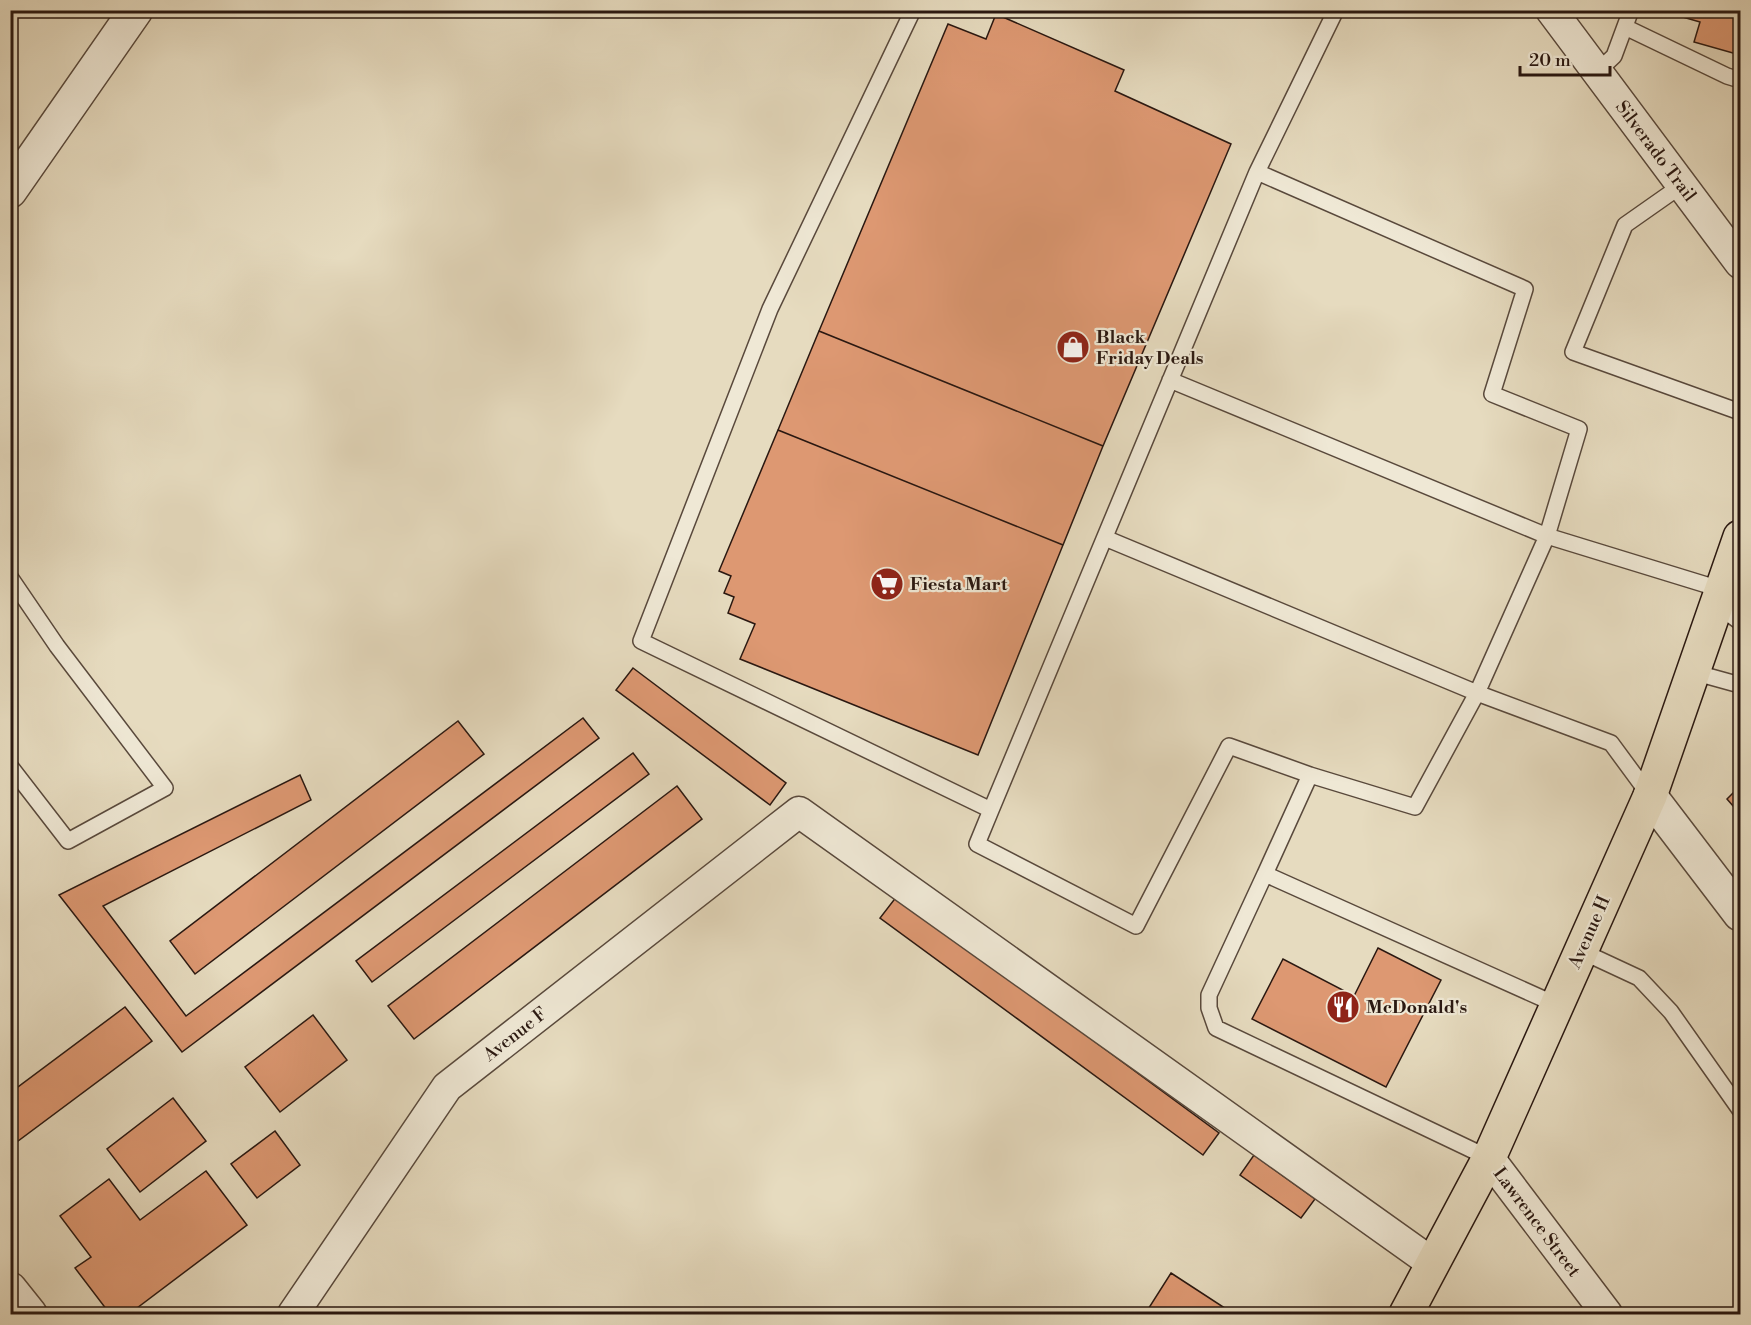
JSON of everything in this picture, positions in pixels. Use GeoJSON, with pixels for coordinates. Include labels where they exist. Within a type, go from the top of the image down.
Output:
{"type":"FeatureCollection","features":[{"type":"Feature","properties":{"kind":"main road","name":"Avenue H"},"geometry":{"type":"LineString","coordinates":[[1406,1314],[1489,1158],[1650,796],[1693,672],[1727,606],[1740,537]]}},
{"type":"Feature","properties":{"kind":"street"},"geometry":{"type":"LineString","coordinates":[[10,191],[136,10]]}},
{"type":"Feature","properties":{"kind":"street","name":"Silverado Trail"},"geometry":{"type":"LineString","coordinates":[[1551,10],[1740,263]]}},
{"type":"Feature","properties":{"kind":"street"},"geometry":{"type":"LineString","coordinates":[[1650,796],[1740,914]]}},
{"type":"Feature","properties":{"kind":"street","name":"Avenue F"},"geometry":{"type":"LineString","coordinates":[[293,1314],[447,1087],[800,812],[1432,1263]]}},
{"type":"Feature","properties":{"kind":"street","name":"Lawrence Street"},"geometry":{"type":"LineString","coordinates":[[1489,1158],[1607,1314]]}},
{"type":"Feature","properties":{"kind":"street"},"geometry":{"type":"LineString","coordinates":[[10,1289],[30,1314]]}},
{"type":"Feature","properties":{"kind":"lane"},"geometry":{"type":"LineString","coordinates":[[913,10],[770,309],[641,641],[991,810]]}},
{"type":"Feature","properties":{"kind":"lane"},"geometry":{"type":"LineString","coordinates":[[1257,172],[1525,289],[1492,394],[1579,429],[1547,536],[1477,693],[1415,807],[1310,775],[1229,746],[1136,926],[977,844],[1257,172],[1336,10]]}},
{"type":"Feature","properties":{"kind":"lane"},"geometry":{"type":"LineString","coordinates":[[1597,72],[1614,56],[1631,10]]}},
{"type":"Feature","properties":{"kind":"lane"},"geometry":{"type":"LineString","coordinates":[[1624,27],[1740,80]]}},
{"type":"Feature","properties":{"kind":"lane"},"geometry":{"type":"LineString","coordinates":[[1682,185],[1625,225],[1573,351],[1740,411]]}},
{"type":"Feature","properties":{"kind":"lane"},"geometry":{"type":"LineString","coordinates":[[1170,380],[1547,536],[1727,606]]}},
{"type":"Feature","properties":{"kind":"lane"},"geometry":{"type":"LineString","coordinates":[[1105,538],[1477,693],[1611,744],[1650,796]]}},
{"type":"Feature","properties":{"kind":"lane"},"geometry":{"type":"LineString","coordinates":[[10,577],[57,646],[165,788],[68,841],[10,766]]}},
{"type":"Feature","properties":{"kind":"lane"},"geometry":{"type":"LineString","coordinates":[[1693,672],[1740,685]]}},
{"type":"Feature","properties":{"kind":"lane"},"geometry":{"type":"LineString","coordinates":[[1310,775],[1209,995],[1209,1008],[1216,1028],[1489,1158]]}},
{"type":"Feature","properties":{"kind":"lane"},"geometry":{"type":"LineString","coordinates":[[1265,874],[1557,1005]]}},
{"type":"Feature","properties":{"kind":"lane"},"geometry":{"type":"LineString","coordinates":[[1581,951],[1639,978],[1671,1012],[1740,1110]]}},
{"type":"Feature","properties":{"kind":"building"},"geometry":{"type":"Polygon","coordinates":[[[1740,10],[1740,55],[1694,42],[1700,22],[1662,11],[1740,10]]]}},
{"type":"Feature","properties":{"kind":"building"},"geometry":{"type":"Polygon","coordinates":[[[996,14],[1124,70],[1115,91],[1231,144],[1103,446],[819,331],[948,24],[986,39],[996,14]]]}},
{"type":"Feature","properties":{"kind":"building"},"geometry":{"type":"Polygon","coordinates":[[[819,331],[1103,446],[1063,545],[778,430],[819,331]]]}},
{"type":"Feature","properties":{"kind":"building","name":"Fiesta Mart"},"geometry":{"type":"Polygon","coordinates":[[[778,430],[1063,545],[978,755],[740,659],[755,624],[728,613],[734,597],[724,593],[731,576],[719,571],[778,430]]]}},
{"type":"Feature","properties":{"kind":"building"},"geometry":{"type":"Polygon","coordinates":[[[633,668],[786,783],[770,805],[616,690],[633,668]]]}},
{"type":"Feature","properties":{"kind":"building"},"geometry":{"type":"Polygon","coordinates":[[[583,718],[599,738],[182,1052],[59,895],[300,775],[311,800],[103,906],[186,1016],[583,718]]]}},
{"type":"Feature","properties":{"kind":"building"},"geometry":{"type":"Polygon","coordinates":[[[458,721],[484,754],[195,974],[170,941],[458,721]]]}},
{"type":"Feature","properties":{"kind":"building"},"geometry":{"type":"Polygon","coordinates":[[[633,753],[649,774],[372,982],[356,961],[633,753]]]}},
{"type":"Feature","properties":{"kind":"building"},"geometry":{"type":"Polygon","coordinates":[[[677,786],[702,819],[414,1039],[388,1006],[677,786]]]}},
{"type":"Feature","properties":{"kind":"building"},"geometry":{"type":"Polygon","coordinates":[[[1740,786],[1740,814],[1727,799],[1740,786]]]}},
{"type":"Feature","properties":{"kind":"building"},"geometry":{"type":"Polygon","coordinates":[[[897,896],[1219,1133],[1203,1155],[880,918],[897,896]]]}},
{"type":"Feature","properties":{"kind":"building","name":"McDonald's"},"geometry":{"type":"Polygon","coordinates":[[[1378,948],[1441,980],[1386,1087],[1252,1019],[1283,959],[1354,996],[1378,948]]]}},
{"type":"Feature","properties":{"kind":"building"},"geometry":{"type":"Polygon","coordinates":[[[125,1007],[152,1041],[10,1147],[10,1093],[125,1007]]]}},
{"type":"Feature","properties":{"kind":"building"},"geometry":{"type":"Polygon","coordinates":[[[313,1015],[347,1060],[280,1112],[245,1067],[313,1015]]]}},
{"type":"Feature","properties":{"kind":"building"},"geometry":{"type":"Polygon","coordinates":[[[173,1098],[206,1141],[140,1192],[107,1149],[173,1098]]]}},
{"type":"Feature","properties":{"kind":"building"},"geometry":{"type":"Polygon","coordinates":[[[275,1131],[300,1165],[257,1198],[231,1164],[275,1131]]]}},
{"type":"Feature","properties":{"kind":"building"},"geometry":{"type":"Polygon","coordinates":[[[1254,1155],[1315,1199],[1301,1218],[1240,1175],[1254,1155]]]}},
{"type":"Feature","properties":{"kind":"building"},"geometry":{"type":"Polygon","coordinates":[[[206,1171],[247,1225],[129,1314],[110,1314],[75,1268],[91,1257],[60,1216],[109,1179],[140,1220],[206,1171]]]}},
{"type":"Feature","properties":{"kind":"building"},"geometry":{"type":"Polygon","coordinates":[[[1171,1273],[1234,1314],[1145,1314],[1171,1273]]]}},
{"type":"Feature","properties":{"kind":"place","name":"Black Friday Deals"},"geometry":{"type":"Point","coordinates":[1073,347]}},
{"type":"Feature","properties":{"kind":"place","name":"Fiesta Mart"},"geometry":{"type":"Point","coordinates":[887,584]}},
{"type":"Feature","properties":{"kind":"place","name":"McDonald's"},"geometry":{"type":"Point","coordinates":[1343,1007]}}]}
